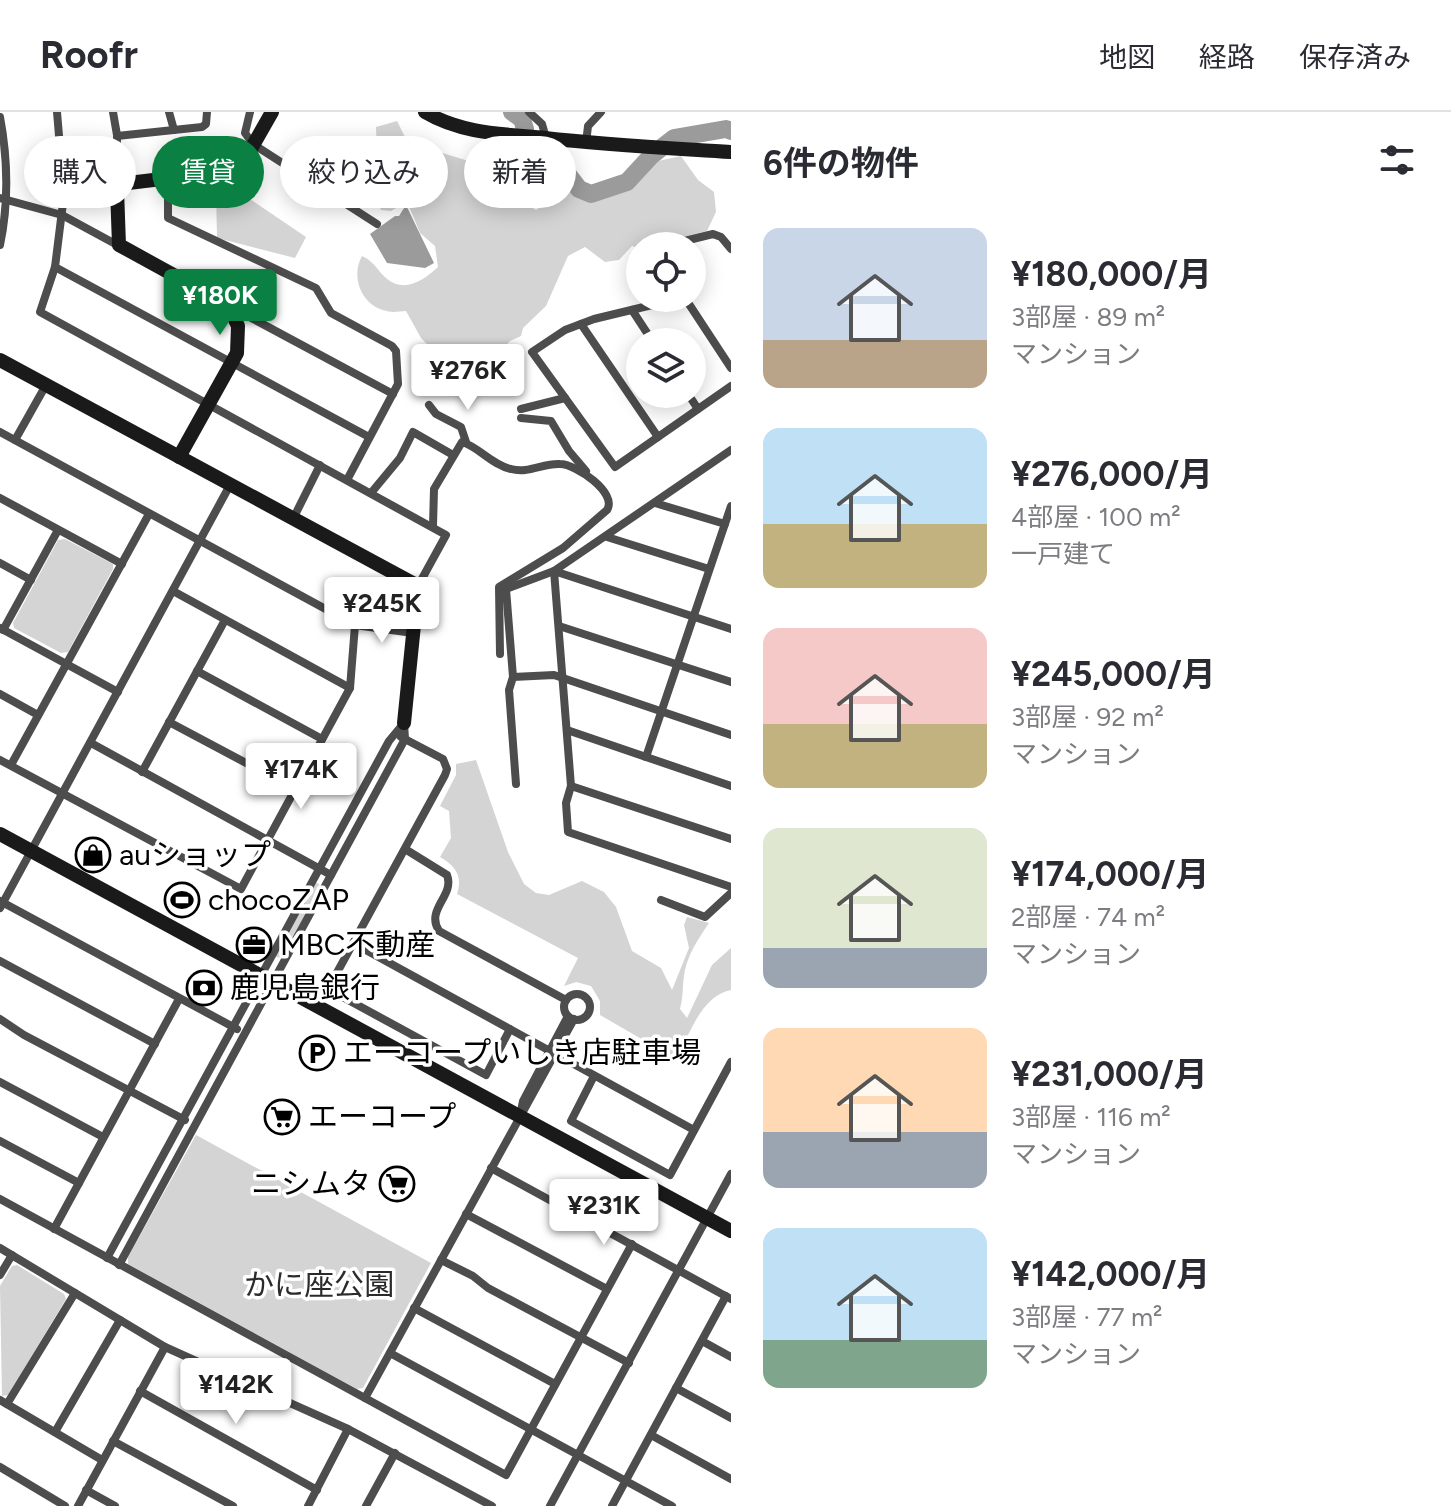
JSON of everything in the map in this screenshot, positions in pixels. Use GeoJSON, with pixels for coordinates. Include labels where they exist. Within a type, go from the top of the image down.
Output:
{"type":"FeatureCollection","features":[{"type":"Feature","properties":{"kind":"street"},"geometry":{"type":"LineString","coordinates":[[57,112],[64,195],[55,267],[41,305],[43,315],[446,535],[418,586],[398,728],[319,868],[244,1034],[119,1265]]}},
{"type":"Feature","properties":{"kind":"street"},"geometry":{"type":"LineString","coordinates":[[113,112],[117,136],[202,127],[206,124],[207,112]]}},
{"type":"Feature","properties":{"kind":"street"},"geometry":{"type":"LineString","coordinates":[[169,112],[174,130]]}},
{"type":"Feature","properties":{"kind":"street"},"geometry":{"type":"LineString","coordinates":[[247,136],[245,133],[250,112]]}},
{"type":"Feature","properties":{"kind":"street"},"geometry":{"type":"LineString","coordinates":[[258,136],[272,112]]}},
{"type":"Feature","properties":{"kind":"street"},"geometry":{"type":"LineString","coordinates":[[425,112],[462,128],[529,136]]}},
{"type":"Feature","properties":{"kind":"street"},"geometry":{"type":"LineString","coordinates":[[529,112],[542,124],[545,136]]}},
{"type":"Feature","properties":{"kind":"street"},"geometry":{"type":"LineString","coordinates":[[586,143],[588,126],[601,112]]}},
{"type":"Feature","properties":{"kind":"street"},"geometry":{"type":"LineString","coordinates":[[0,117],[4,140],[0,245]]}},
{"type":"Feature","properties":{"kind":"street"},"geometry":{"type":"LineString","coordinates":[[576,142],[731,152]]}},
{"type":"Feature","properties":{"kind":"street"},"geometry":{"type":"LineString","coordinates":[[264,151],[377,224]]}},
{"type":"Feature","properties":{"kind":"street"},"geometry":{"type":"LineString","coordinates":[[4,199],[62,215],[393,394]]}},
{"type":"Feature","properties":{"kind":"street"},"geometry":{"type":"LineString","coordinates":[[117,208],[116,238],[121,247]]}},
{"type":"Feature","properties":{"kind":"street"},"geometry":{"type":"LineString","coordinates":[[168,208],[168,218],[316,288],[331,313],[396,351],[398,384],[347,480]]}},
{"type":"Feature","properties":{"kind":"street"},"geometry":{"type":"LineString","coordinates":[[706,236],[721,237],[731,249]]}},
{"type":"Feature","properties":{"kind":"street"},"geometry":{"type":"LineString","coordinates":[[55,267],[369,437]]}},
{"type":"Feature","properties":{"kind":"street"},"geometry":{"type":"LineString","coordinates":[[179,457],[237,353],[240,333],[228,305]]}},
{"type":"Feature","properties":{"kind":"street"},"geometry":{"type":"LineString","coordinates":[[626,312],[565,330],[532,352],[615,467],[731,386]]}},
{"type":"Feature","properties":{"kind":"street"},"geometry":{"type":"LineString","coordinates":[[693,312],[731,368]]}},
{"type":"Feature","properties":{"kind":"street"},"geometry":{"type":"LineString","coordinates":[[581,324],[658,437]]}},
{"type":"Feature","properties":{"kind":"street"},"geometry":{"type":"LineString","coordinates":[[0,360],[418,586]]}},
{"type":"Feature","properties":{"kind":"street"},"geometry":{"type":"LineString","coordinates":[[15,440],[46,385]]}},
{"type":"Feature","properties":{"kind":"street"},"geometry":{"type":"LineString","coordinates":[[504,586],[563,548],[610,505],[609,499],[569,451],[551,421],[521,413],[565,398]]}},
{"type":"Feature","properties":{"kind":"street"},"geometry":{"type":"LineString","coordinates":[[429,405],[436,414],[461,427],[466,442],[499,464],[511,469],[529,470],[562,463],[591,478]]}},
{"type":"Feature","properties":{"kind":"street"},"geometry":{"type":"LineString","coordinates":[[0,432],[355,625],[413,633]]}},
{"type":"Feature","properties":{"kind":"street"},"geometry":{"type":"LineString","coordinates":[[371,493],[400,458],[413,432],[453,455]]}},
{"type":"Feature","properties":{"kind":"street"},"geometry":{"type":"LineString","coordinates":[[433,526],[434,489],[453,455],[462,442],[466,442]]}},
{"type":"Feature","properties":{"kind":"street"},"geometry":{"type":"LineString","coordinates":[[500,654],[499,587],[554,571],[731,450]]}},
{"type":"Feature","properties":{"kind":"street"},"geometry":{"type":"LineString","coordinates":[[296,513],[320,465]]}},
{"type":"Feature","properties":{"kind":"street"},"geometry":{"type":"LineString","coordinates":[[230,485],[1,904],[244,1034]]}},
{"type":"Feature","properties":{"kind":"street"},"geometry":{"type":"LineString","coordinates":[[0,498],[122,564]]}},
{"type":"Feature","properties":{"kind":"street"},"geometry":{"type":"LineString","coordinates":[[655,503],[725,524]]}},
{"type":"Feature","properties":{"kind":"street"},"geometry":{"type":"LineString","coordinates":[[646,757],[731,506]]}},
{"type":"Feature","properties":{"kind":"street"},"geometry":{"type":"LineString","coordinates":[[11,765],[149,514]]}},
{"type":"Feature","properties":{"kind":"street"},"geometry":{"type":"LineString","coordinates":[[58,530],[2,629],[118,692]]}},
{"type":"Feature","properties":{"kind":"street"},"geometry":{"type":"LineString","coordinates":[[607,537],[709,569]]}},
{"type":"Feature","properties":{"kind":"street"},"geometry":{"type":"LineString","coordinates":[[0,563],[31,580]]}},
{"type":"Feature","properties":{"kind":"street"},"geometry":{"type":"LineString","coordinates":[[554,571],[731,629]]}},
{"type":"Feature","properties":{"kind":"street"},"geometry":{"type":"LineString","coordinates":[[554,571],[571,786],[566,803],[568,832],[731,887]]}},
{"type":"Feature","properties":{"kind":"street"},"geometry":{"type":"LineString","coordinates":[[504,586],[513,677],[509,690],[516,784]]}},
{"type":"Feature","properties":{"kind":"street"},"geometry":{"type":"LineString","coordinates":[[173,591],[350,688]]}},
{"type":"Feature","properties":{"kind":"street"},"geometry":{"type":"LineString","coordinates":[[142,772],[225,620]]}},
{"type":"Feature","properties":{"kind":"street"},"geometry":{"type":"LineString","coordinates":[[0,760],[241,889],[350,688],[355,625]]}},
{"type":"Feature","properties":{"kind":"street"},"geometry":{"type":"LineString","coordinates":[[559,626],[731,682]]}},
{"type":"Feature","properties":{"kind":"street"},"geometry":{"type":"LineString","coordinates":[[197,671],[322,739]]}},
{"type":"Feature","properties":{"kind":"street"},"geometry":{"type":"LineString","coordinates":[[513,677],[554,675],[731,735]]}},
{"type":"Feature","properties":{"kind":"street"},"geometry":{"type":"LineString","coordinates":[[0,694],[38,715]]}},
{"type":"Feature","properties":{"kind":"street"},"geometry":{"type":"LineString","coordinates":[[169,722],[295,789]]}},
{"type":"Feature","properties":{"kind":"street"},"geometry":{"type":"LineString","coordinates":[[398,728],[405,739],[443,759],[447,769],[328,989],[486,1075],[510,1029]]}},
{"type":"Feature","properties":{"kind":"street"},"geometry":{"type":"LineString","coordinates":[[398,728],[405,739]]}},
{"type":"Feature","properties":{"kind":"street"},"geometry":{"type":"LineString","coordinates":[[567,730],[731,786]]}},
{"type":"Feature","properties":{"kind":"street"},"geometry":{"type":"LineString","coordinates":[[107,1258],[233,1027],[331,875],[405,739]]}},
{"type":"Feature","properties":{"kind":"street"},"geometry":{"type":"LineString","coordinates":[[91,743],[331,875]]}},
{"type":"Feature","properties":{"kind":"street"},"geometry":{"type":"LineString","coordinates":[[571,786],[731,839]]}},
{"type":"Feature","properties":{"kind":"street"},"geometry":{"type":"LineString","coordinates":[[0,834],[731,1231]]}},
{"type":"Feature","properties":{"kind":"street"},"geometry":{"type":"LineString","coordinates":[[405,849],[447,875],[449,885],[434,914],[439,931],[566,1000]]}},
{"type":"Feature","properties":{"kind":"street"},"geometry":{"type":"LineString","coordinates":[[661,900],[705,917],[731,893]]}},
{"type":"Feature","properties":{"kind":"street"},"geometry":{"type":"LineString","coordinates":[[353,943],[694,1130]]}},
{"type":"Feature","properties":{"kind":"street"},"geometry":{"type":"LineString","coordinates":[[0,961],[155,1044]]}},
{"type":"Feature","properties":{"kind":"street"},"geometry":{"type":"LineString","coordinates":[[578,993],[589,1000],[589,1014],[582,1019],[571,1018],[564,1009],[566,1000],[578,993]]}},
{"type":"Feature","properties":{"kind":"street"},"geometry":{"type":"LineString","coordinates":[[54,1229],[179,999]]}},
{"type":"Feature","properties":{"kind":"street"},"geometry":{"type":"LineString","coordinates":[[365,1398],[520,1116],[523,1101],[553,1054],[571,1018]]}},
{"type":"Feature","properties":{"kind":"street"},"geometry":{"type":"LineString","coordinates":[[0,1019],[24,1035],[194,1124]]}},
{"type":"Feature","properties":{"kind":"street"},"geometry":{"type":"LineString","coordinates":[[594,1076],[571,1121],[670,1175],[731,1062]]}},
{"type":"Feature","properties":{"kind":"street"},"geometry":{"type":"LineString","coordinates":[[0,1082],[103,1137]]}},
{"type":"Feature","properties":{"kind":"street"},"geometry":{"type":"LineString","coordinates":[[0,1141],[79,1183]]}},
{"type":"Feature","properties":{"kind":"street"},"geometry":{"type":"LineString","coordinates":[[491,1168],[729,1297],[612,1506]]}},
{"type":"Feature","properties":{"kind":"street"},"geometry":{"type":"LineString","coordinates":[[550,1506],[731,1174]]}},
{"type":"Feature","properties":{"kind":"street"},"geometry":{"type":"LineString","coordinates":[[0,1199],[506,1475],[632,1244]]}},
{"type":"Feature","properties":{"kind":"street"},"geometry":{"type":"LineString","coordinates":[[466,1214],[607,1289]]}},
{"type":"Feature","properties":{"kind":"street"},"geometry":{"type":"LineString","coordinates":[[0,1248],[165,1347],[348,1429],[492,1506]]}},
{"type":"Feature","properties":{"kind":"street"},"geometry":{"type":"LineString","coordinates":[[0,1275],[12,1255]]}},
{"type":"Feature","properties":{"kind":"street"},"geometry":{"type":"LineString","coordinates":[[441,1260],[629,1363]]}},
{"type":"Feature","properties":{"kind":"street"},"geometry":{"type":"LineString","coordinates":[[75,1293],[4,1402],[102,1460]]}},
{"type":"Feature","properties":{"kind":"street"},"geometry":{"type":"LineString","coordinates":[[414,1308],[555,1384]]}},
{"type":"Feature","properties":{"kind":"street"},"geometry":{"type":"LineString","coordinates":[[55,1432],[120,1320]]}},
{"type":"Feature","properties":{"kind":"street"},"geometry":{"type":"LineString","coordinates":[[702,1341],[731,1357]]}},
{"type":"Feature","properties":{"kind":"street"},"geometry":{"type":"LineString","coordinates":[[78,1506],[165,1347]]}},
{"type":"Feature","properties":{"kind":"street"},"geometry":{"type":"LineString","coordinates":[[390,1353],[672,1506]]}},
{"type":"Feature","properties":{"kind":"street"},"geometry":{"type":"LineString","coordinates":[[676,1388],[731,1418]]}},
{"type":"Feature","properties":{"kind":"street"},"geometry":{"type":"LineString","coordinates":[[140,1391],[317,1490]]}},
{"type":"Feature","properties":{"kind":"street"},"geometry":{"type":"LineString","coordinates":[[308,1506],[348,1429]]}},
{"type":"Feature","properties":{"kind":"street"},"geometry":{"type":"LineString","coordinates":[[651,1435],[731,1479]]}},
{"type":"Feature","properties":{"kind":"street"},"geometry":{"type":"LineString","coordinates":[[113,1441],[233,1506]]}},
{"type":"Feature","properties":{"kind":"street"},"geometry":{"type":"LineString","coordinates":[[380,1506],[367,1503],[395,1453]]}},
{"type":"Feature","properties":{"kind":"street"},"geometry":{"type":"LineString","coordinates":[[0,1467],[65,1506]]}},
{"type":"Feature","properties":{"kind":"street"},"geometry":{"type":"LineString","coordinates":[[86,1490],[115,1506]]}},
{"type":"Feature","properties":{"kind":"green space"},"geometry":{"type":"Polygon","coordinates":[[[397,121],[404,136],[376,136],[376,127],[397,121]]]}},
{"type":"Feature","properties":{"kind":"green space"},"geometry":{"type":"Polygon","coordinates":[[[448,155],[464,160],[464,208],[576,208],[576,192],[600,198],[617,194],[628,188],[640,171],[650,165],[681,156],[698,180],[714,192],[716,212],[707,231],[626,232],[626,252],[619,260],[605,262],[585,247],[568,256],[546,306],[523,328],[521,336],[510,341],[501,351],[501,364],[488,370],[477,370],[456,354],[432,349],[421,338],[406,311],[391,312],[378,308],[361,290],[357,273],[362,256],[386,278],[400,285],[414,283],[438,267],[435,246],[420,233],[410,208],[448,208],[448,155]]]}},
{"type":"Feature","properties":{"kind":"green space"},"geometry":{"type":"Polygon","coordinates":[[[216,208],[263,208],[306,237],[295,258],[217,238],[216,208]]]}},
{"type":"Feature","properties":{"kind":"green space"},"geometry":{"type":"Polygon","coordinates":[[[65,539],[113,564],[113,569],[68,652],[61,653],[14,628],[13,623],[58,540],[65,539]]]}},
{"type":"Feature","properties":{"kind":"green space"},"geometry":{"type":"Polygon","coordinates":[[[476,760],[508,852],[524,884],[536,893],[549,895],[582,881],[604,892],[616,907],[632,951],[661,968],[672,990],[689,948],[684,925],[687,917],[709,923],[692,951],[685,970],[680,1009],[687,1018],[712,965],[731,948],[731,990],[704,1008],[676,1059],[600,1015],[600,1001],[591,986],[576,982],[564,986],[578,958],[457,894],[459,881],[456,872],[440,857],[451,838],[449,811],[440,806],[456,775],[456,764],[476,760]]]}},
{"type":"Feature","properties":{"kind":"green space"},"geometry":{"type":"Polygon","coordinates":[[[318,883],[321,888],[283,958],[276,957],[275,953],[313,884],[318,883]]]}},
{"type":"Feature","properties":{"kind":"green space","name":"かに座公園"},"geometry":{"type":"Polygon","coordinates":[[[196,1135],[431,1263],[363,1388],[357,1389],[128,1264],[128,1257],[196,1135]]]}},
{"type":"Feature","properties":{"kind":"green space"},"geometry":{"type":"Polygon","coordinates":[[[17,1265],[64,1294],[66,1299],[8,1395],[2,1396],[0,1286],[12,1266],[17,1265]]]}},
{"type":"Feature","properties":{"kind":"shaded area"},"geometry":{"type":"Polygon","coordinates":[[[407,208],[434,263],[425,268],[387,263],[370,234],[407,208]]]}},
{"type":"Feature","properties":{"kind":"waterway"},"geometry":{"type":"LineString","coordinates":[[512,112],[522,119],[525,129]]}},
{"type":"Feature","properties":{"kind":"waterway"},"geometry":{"type":"LineString","coordinates":[[576,185],[591,194],[627,182],[651,156],[674,138],[726,129],[731,131]]}},
{"type":"Feature","properties":{"kind":"place","name":"auショップ"},"geometry":{"type":"Point","coordinates":[93,855]}},
{"type":"Feature","properties":{"kind":"place","name":"chocoZAP"},"geometry":{"type":"Point","coordinates":[182,900]}},
{"type":"Feature","properties":{"kind":"place","name":"MBC不動産"},"geometry":{"type":"Point","coordinates":[254,945]}},
{"type":"Feature","properties":{"kind":"place","name":"鹿児島銀行"},"geometry":{"type":"Point","coordinates":[204,988]}},
{"type":"Feature","properties":{"kind":"place","name":"エーコープいしき店駐車場"},"geometry":{"type":"Point","coordinates":[317,1053]}},
{"type":"Feature","properties":{"kind":"place","name":"エーコープ"},"geometry":{"type":"Point","coordinates":[282,1117]}},
{"type":"Feature","properties":{"kind":"place","name":"ニシムタ"},"geometry":{"type":"Point","coordinates":[397,1184]}}]}
